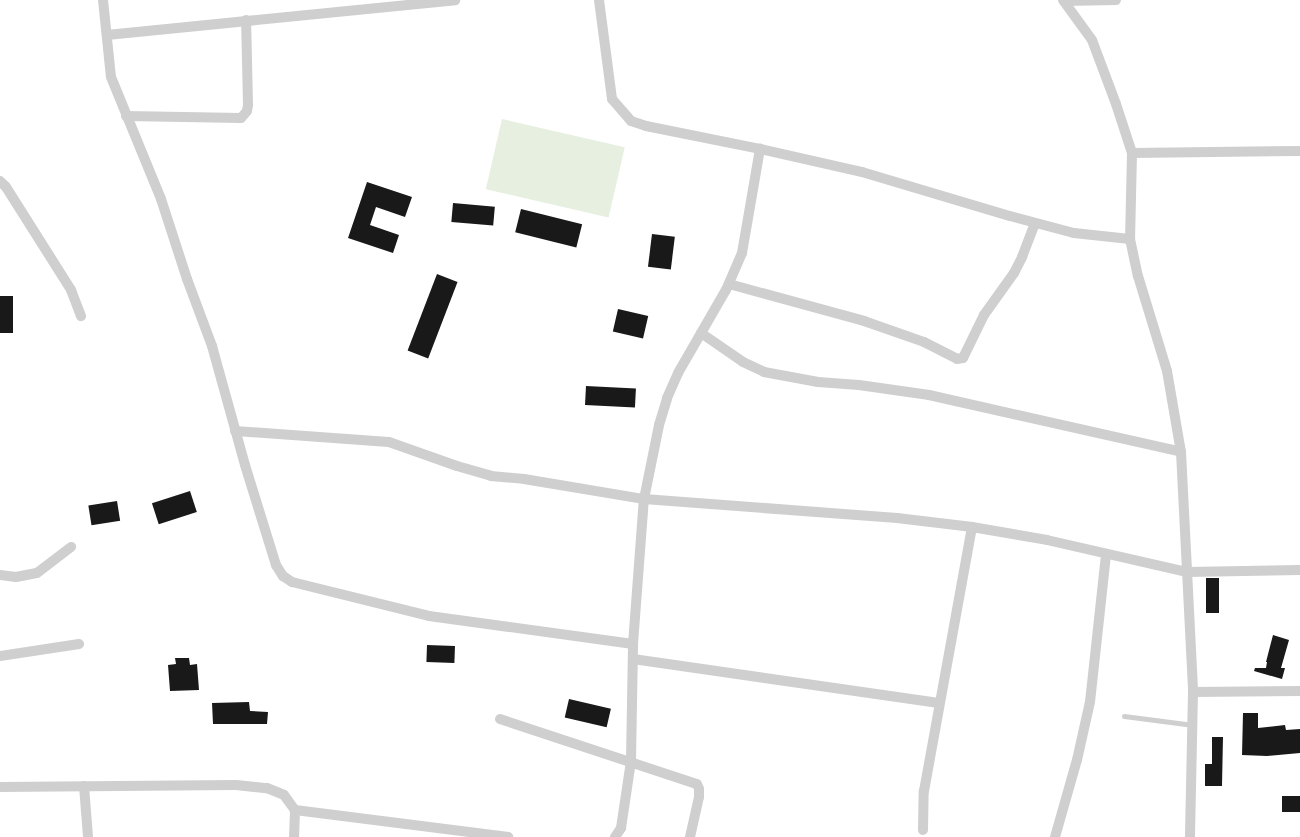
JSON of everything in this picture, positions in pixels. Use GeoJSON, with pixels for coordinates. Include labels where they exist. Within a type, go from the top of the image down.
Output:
{"type":"FeatureCollection","features":[{"type":"Feature","properties":{"kind":"street"},"geometry":{"type":"LineString","coordinates":[[103,0],[111,77],[161,199],[187,279],[212,346],[235,431],[276,565],[283,576],[292,582],[429,616],[633,644]]}},
{"type":"Feature","properties":{"kind":"street"},"geometry":{"type":"LineString","coordinates":[[107,35],[455,0]]}},
{"type":"Feature","properties":{"kind":"street"},"geometry":{"type":"LineString","coordinates":[[599,0],[612,99],[631,121],[646,126],[760,149],[862,172],[1074,233],[1130,239]]}},
{"type":"Feature","properties":{"kind":"street"},"geometry":{"type":"LineString","coordinates":[[1063,1],[1116,0]]}},
{"type":"Feature","properties":{"kind":"street"},"geometry":{"type":"LineString","coordinates":[[1063,1],[1092,40],[1116,104],[1132,153],[1130,239],[1138,276],[1167,371],[1181,452],[1194,692],[1190,837]]}},
{"type":"Feature","properties":{"kind":"street"},"geometry":{"type":"LineString","coordinates":[[126,116],[242,118],[247,111],[248,104],[246,20]]}},
{"type":"Feature","properties":{"kind":"street"},"geometry":{"type":"LineString","coordinates":[[615,837],[621,828],[631,761],[633,644],[644,499],[666,398],[678,373],[729,284],[742,254],[760,149]]}},
{"type":"Feature","properties":{"kind":"street"},"geometry":{"type":"LineString","coordinates":[[1132,153],[1300,151]]}},
{"type":"Feature","properties":{"kind":"street"},"geometry":{"type":"LineString","coordinates":[[0,182],[6,187],[71,290],[81,316]]}},
{"type":"Feature","properties":{"kind":"street"},"geometry":{"type":"LineString","coordinates":[[729,284],[864,321],[924,342],[957,359],[964,358],[984,315],[1014,273],[1035,223]]}},
{"type":"Feature","properties":{"kind":"street"},"geometry":{"type":"LineString","coordinates":[[701,333],[743,362],[764,372],[818,382],[859,385],[929,395],[1181,452]]}},
{"type":"Feature","properties":{"kind":"street"},"geometry":{"type":"LineString","coordinates":[[235,431],[389,442],[457,466],[491,476],[644,499],[897,518],[972,527],[1047,540],[1187,572],[1300,570]]}},
{"type":"Feature","properties":{"kind":"street"},"geometry":{"type":"LineString","coordinates":[[923,830],[924,791],[972,527]]}},
{"type":"Feature","properties":{"kind":"street"},"geometry":{"type":"LineString","coordinates":[[0,575],[16,577],[37,573],[71,547]]}},
{"type":"Feature","properties":{"kind":"street"},"geometry":{"type":"LineString","coordinates":[[1056,837],[1077,760],[1090,702],[1106,554]]}},
{"type":"Feature","properties":{"kind":"street"},"geometry":{"type":"LineString","coordinates":[[0,656],[79,644]]}},
{"type":"Feature","properties":{"kind":"street"},"geometry":{"type":"LineString","coordinates":[[633,658],[939,703]]}},
{"type":"Feature","properties":{"kind":"street"},"geometry":{"type":"LineString","coordinates":[[1194,692],[1300,691]]}},
{"type":"Feature","properties":{"kind":"street"},"geometry":{"type":"LineString","coordinates":[[500,719],[697,784],[699,789],[699,797],[690,837]]}},
{"type":"Feature","properties":{"kind":"street"},"geometry":{"type":"LineString","coordinates":[[0,787],[236,785],[266,788],[284,795],[295,810],[294,837]]}},
{"type":"Feature","properties":{"kind":"street"},"geometry":{"type":"LineString","coordinates":[[84,786],[88,837]]}},
{"type":"Feature","properties":{"kind":"street"},"geometry":{"type":"LineString","coordinates":[[295,810],[508,837]]}},
{"type":"Feature","properties":{"kind":"lane"},"geometry":{"type":"LineString","coordinates":[[1124,716],[1193,725]]}},
{"type":"Feature","properties":{"kind":"green space"},"geometry":{"type":"Polygon","coordinates":[[[502,119],[625,147],[609,217],[486,189],[502,119]]]}},
{"type":"Feature","properties":{"kind":"building"},"geometry":{"type":"Polygon","coordinates":[[[367,182],[412,197],[405,217],[376,207],[370,225],[399,235],[393,253],[348,238],[367,182]]]}},
{"type":"Feature","properties":{"kind":"building"},"geometry":{"type":"Polygon","coordinates":[[[453,203],[495,207],[493,226],[451,222],[453,203]]]}},
{"type":"Feature","properties":{"kind":"building"},"geometry":{"type":"Polygon","coordinates":[[[521,209],[582,224],[576,248],[515,232],[521,209]]]}},
{"type":"Feature","properties":{"kind":"building"},"geometry":{"type":"Polygon","coordinates":[[[652,234],[675,237],[671,270],[648,267],[652,234]]]}},
{"type":"Feature","properties":{"kind":"building"},"geometry":{"type":"Polygon","coordinates":[[[437,274],[458,282],[428,358],[408,351],[437,274]]]}},
{"type":"Feature","properties":{"kind":"building"},"geometry":{"type":"Polygon","coordinates":[[[0,296],[13,296],[13,333],[0,333],[0,296]]]}},
{"type":"Feature","properties":{"kind":"building"},"geometry":{"type":"Polygon","coordinates":[[[618,309],[648,316],[643,338],[613,331],[618,309]]]}},
{"type":"Feature","properties":{"kind":"building"},"geometry":{"type":"Polygon","coordinates":[[[586,386],[636,389],[635,408],[585,405],[586,386]]]}},
{"type":"Feature","properties":{"kind":"building"},"geometry":{"type":"Polygon","coordinates":[[[190,491],[197,512],[159,524],[152,503],[190,491]]]}},
{"type":"Feature","properties":{"kind":"building"},"geometry":{"type":"Polygon","coordinates":[[[117,501],[120,521],[91,525],[88,506],[117,501]]]}},
{"type":"Feature","properties":{"kind":"building"},"geometry":{"type":"Polygon","coordinates":[[[1206,578],[1219,578],[1219,613],[1206,613],[1206,578]]]}},
{"type":"Feature","properties":{"kind":"building"},"geometry":{"type":"Polygon","coordinates":[[[1273,635],[1289,640],[1281,668],[1285,668],[1282,679],[1254,671],[1255,668],[1266,668],[1266,662],[1273,635]]]}},
{"type":"Feature","properties":{"kind":"building"},"geometry":{"type":"Polygon","coordinates":[[[427,645],[455,646],[454,663],[426,662],[427,645]]]}},
{"type":"Feature","properties":{"kind":"building"},"geometry":{"type":"Polygon","coordinates":[[[175,658],[189,658],[190,665],[197,664],[199,690],[170,691],[168,665],[176,664],[175,658]]]}},
{"type":"Feature","properties":{"kind":"building"},"geometry":{"type":"Polygon","coordinates":[[[569,699],[611,709],[607,727],[565,718],[569,699]]]}},
{"type":"Feature","properties":{"kind":"building"},"geometry":{"type":"Polygon","coordinates":[[[249,702],[250,711],[268,712],[267,724],[213,724],[212,703],[249,702]]]}},
{"type":"Feature","properties":{"kind":"building"},"geometry":{"type":"Polygon","coordinates":[[[1243,713],[1258,713],[1258,728],[1285,725],[1286,730],[1300,729],[1300,753],[1267,756],[1242,755],[1243,713]]]}},
{"type":"Feature","properties":{"kind":"building"},"geometry":{"type":"Polygon","coordinates":[[[1212,737],[1223,737],[1222,786],[1205,786],[1205,764],[1212,764],[1212,737]]]}},
{"type":"Feature","properties":{"kind":"building"},"geometry":{"type":"Polygon","coordinates":[[[1282,796],[1300,796],[1300,812],[1282,812],[1282,796]]]}}]}
